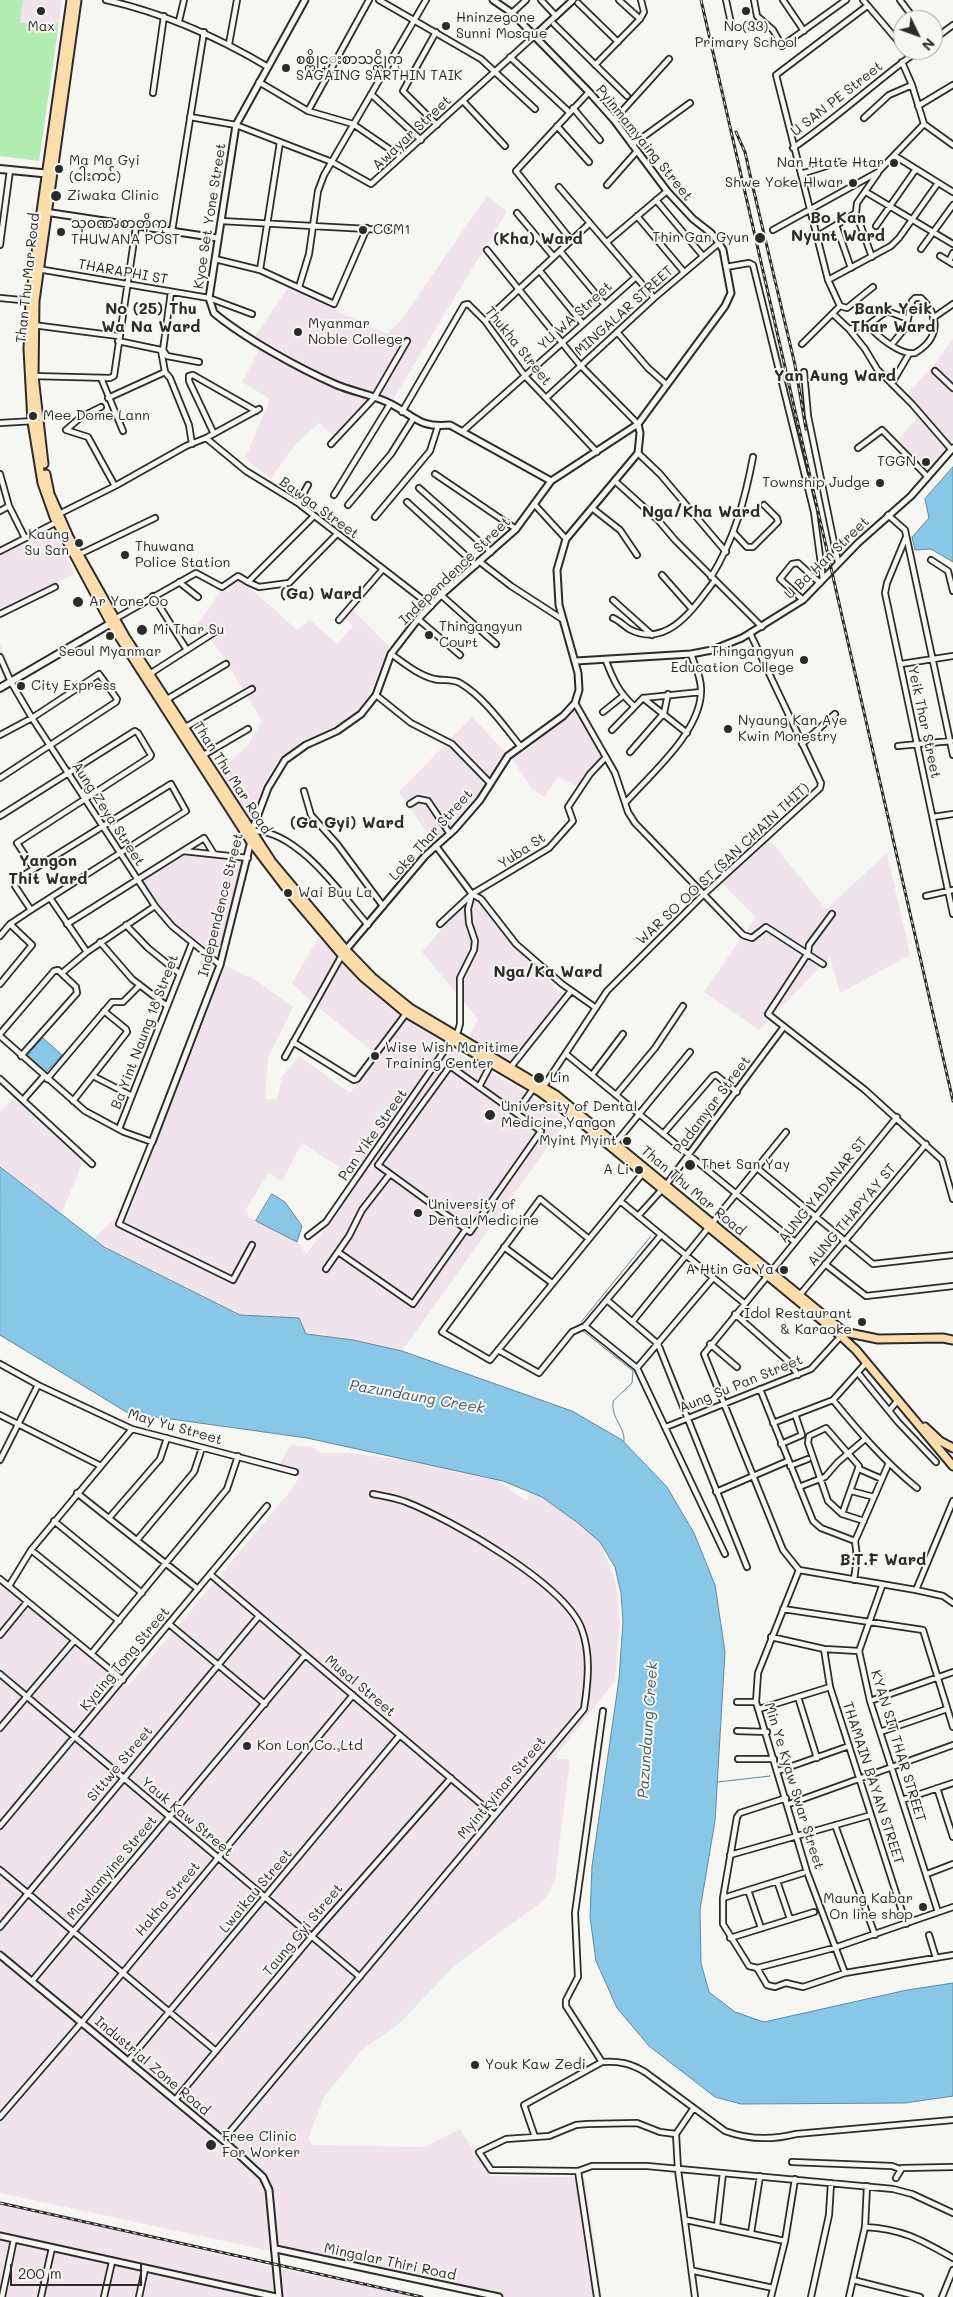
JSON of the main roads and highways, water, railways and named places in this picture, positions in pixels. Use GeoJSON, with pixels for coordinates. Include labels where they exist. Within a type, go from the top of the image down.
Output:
{"type":"FeatureCollection","features":[{"type":"Feature","properties":{"kind":"main road","name":"Than Thu Mar Road"},"geometry":{"type":"LineString","coordinates":[[72,0],[33,301],[31,376],[35,421],[47,482],[58,518],[112,621],[181,729],[272,862],[363,977],[408,1010],[539,1089],[614,1145],[843,1334],[899,1401]]}},
{"type":"Feature","properties":{"kind":"main road","name":"Than Thu Mar Road"},"geometry":{"type":"LineString","coordinates":[[49,174],[77,0]]}},
{"type":"Feature","properties":{"kind":"main road"},"geometry":{"type":"LineString","coordinates":[[0,169],[49,174]]}},
{"type":"Feature","properties":{"kind":"main road"},"geometry":{"type":"LineString","coordinates":[[0,688],[112,621]]}},
{"type":"Feature","properties":{"kind":"main road","name":"Than Thu Mar Road"},"geometry":{"type":"LineString","coordinates":[[200,757],[251,842],[292,896],[344,952]]}},
{"type":"Feature","properties":{"kind":"main road","name":"Than Thu Mar Road"},"geometry":{"type":"LineString","coordinates":[[453,1038],[491,1064],[508,1071]]}},
{"type":"Feature","properties":{"kind":"main road","name":"Than Thu Mar Road"},"geometry":{"type":"LineString","coordinates":[[614,1145],[643,1173],[664,1187]]}},
{"type":"Feature","properties":{"kind":"main road","name":"Than Thu Mar Road"},"geometry":{"type":"LineString","coordinates":[[843,1334],[878,1339],[943,1338],[953,1340]]}},
{"type":"Feature","properties":{"kind":"main road"},"geometry":{"type":"LineString","coordinates":[[899,1401],[940,1441],[953,1448]]}},
{"type":"Feature","properties":{"kind":"main road"},"geometry":{"type":"LineString","coordinates":[[899,1401],[953,1466]]}},
{"type":"Feature","properties":{"kind":"water"},"geometry":{"type":"Polygon","coordinates":[[[953,467],[953,562],[931,549],[915,550],[912,537],[929,518],[925,499],[953,467]]]}},
{"type":"Feature","properties":{"kind":"water"},"geometry":{"type":"Polygon","coordinates":[[[43,1038],[62,1055],[45,1073],[27,1057],[43,1038]]]}},
{"type":"Feature","properties":{"kind":"water","name":"Pazundaung Creek"},"geometry":{"type":"Polygon","coordinates":[[[0,1167],[104,1247],[240,1315],[299,1318],[306,1334],[353,1340],[402,1351],[572,1411],[622,1440],[667,1487],[694,1533],[715,1585],[725,1652],[715,1821],[700,1910],[701,1963],[709,1992],[735,2012],[764,2022],[907,1990],[953,1983],[953,2096],[905,2103],[741,2104],[715,2097],[649,2046],[617,2008],[596,1961],[590,1917],[592,1866],[619,1679],[623,1622],[621,1593],[615,1567],[600,1542],[578,1523],[542,1497],[503,1481],[307,1438],[128,1413],[0,1335],[0,1167]]]}},
{"type":"Feature","properties":{"kind":"water"},"geometry":{"type":"Polygon","coordinates":[[[272,1194],[285,1202],[302,1226],[297,1242],[256,1221],[272,1194]]]}},
{"type":"Feature","properties":{"kind":"waterway"},"geometry":{"type":"LineString","coordinates":[[582,1326],[582,1321],[651,1236]]}},
{"type":"Feature","properties":{"kind":"waterway"},"geometry":{"type":"LineString","coordinates":[[582,1330],[633,1371],[632,1383],[613,1401],[614,1413],[623,1432],[624,1442]]}},
{"type":"Feature","properties":{"kind":"waterway"},"geometry":{"type":"LineString","coordinates":[[718,1782],[770,1776]]}},
{"type":"Feature","properties":{"kind":"railway"},"geometry":{"type":"LineString","coordinates":[[701,0],[953,1101]]}},
{"type":"Feature","properties":{"kind":"railway"},"geometry":{"type":"LineString","coordinates":[[736,132],[745,152],[795,365],[806,429]]}},
{"type":"Feature","properties":{"kind":"railway"},"geometry":{"type":"LineString","coordinates":[[0,2203],[422,2297]]}},
{"type":"Feature","properties":{"kind":"place","name":"Max"},"geometry":{"type":"Point","coordinates":[41,11]}},
{"type":"Feature","properties":{"kind":"place","name":"No(33) Primary School"},"geometry":{"type":"Point","coordinates":[746,11]}},
{"type":"Feature","properties":{"kind":"place","name":"Hninzegone Sunni Mosque"},"geometry":{"type":"Point","coordinates":[446,26]}},
{"type":"Feature","properties":{"kind":"place","name":"စစ္ကိုင္းစာသင္တိုက္ SAGAING SARTHIN TAIK"},"geometry":{"type":"Point","coordinates":[286,68]}},
{"type":"Feature","properties":{"kind":"place","name":"Nan Htate Htar"},"geometry":{"type":"Point","coordinates":[894,163]}},
{"type":"Feature","properties":{"kind":"place","name":"Ma Ma Gyi (ငါးကင်)"},"geometry":{"type":"Point","coordinates":[59,169]}},
{"type":"Feature","properties":{"kind":"place","name":"Shwe Yoke Hlwar"},"geometry":{"type":"Point","coordinates":[853,183]}},
{"type":"Feature","properties":{"kind":"place","name":"Ziwaka Clinic"},"geometry":{"type":"Point","coordinates":[56,196]}},
{"type":"Feature","properties":{"kind":"place","name":"CCM1"},"geometry":{"type":"Point","coordinates":[363,230]}},
{"type":"Feature","properties":{"kind":"place","name":"သုဝဏၧစာတိုက္ THUWANA POST"},"geometry":{"type":"Point","coordinates":[61,232]}},
{"type":"Feature","properties":{"kind":"place","name":"Thin Gan Gyun"},"geometry":{"type":"Point","coordinates":[760,238]}},
{"type":"Feature","properties":{"kind":"place","name":"Myanmar Noble College"},"geometry":{"type":"Point","coordinates":[298,332]}},
{"type":"Feature","properties":{"kind":"place","name":"Mee Dome Lann"},"geometry":{"type":"Point","coordinates":[33,416]}},
{"type":"Feature","properties":{"kind":"place","name":"TGGN"},"geometry":{"type":"Point","coordinates":[926,462]}},
{"type":"Feature","properties":{"kind":"place","name":"Township Judge"},"geometry":{"type":"Point","coordinates":[880,483]}},
{"type":"Feature","properties":{"kind":"place","name":"Kaung Su San"},"geometry":{"type":"Point","coordinates":[79,543]}},
{"type":"Feature","properties":{"kind":"place","name":"Thuwana Police Station"},"geometry":{"type":"Point","coordinates":[125,555]}},
{"type":"Feature","properties":{"kind":"place","name":"Ar Yone Oo"},"geometry":{"type":"Point","coordinates":[78,602]}},
{"type":"Feature","properties":{"kind":"place","name":"Mi Thar Su"},"geometry":{"type":"Point","coordinates":[142,630]}},
{"type":"Feature","properties":{"kind":"place","name":"Thingangyun Court"},"geometry":{"type":"Point","coordinates":[429,635]}},
{"type":"Feature","properties":{"kind":"place","name":"Seoul Myanmar"},"geometry":{"type":"Point","coordinates":[110,636]}},
{"type":"Feature","properties":{"kind":"place","name":"Thingangyun Education College"},"geometry":{"type":"Point","coordinates":[804,660]}},
{"type":"Feature","properties":{"kind":"place","name":"City Express"},"geometry":{"type":"Point","coordinates":[21,686]}},
{"type":"Feature","properties":{"kind":"place","name":"Nyaung Kan Aye Kwin Monestry"},"geometry":{"type":"Point","coordinates":[728,729]}},
{"type":"Feature","properties":{"kind":"place","name":"Wai Buu La"},"geometry":{"type":"Point","coordinates":[288,893]}},
{"type":"Feature","properties":{"kind":"place","name":"Wise Wish Maritime Training Center"},"geometry":{"type":"Point","coordinates":[375,1056]}},
{"type":"Feature","properties":{"kind":"place","name":"Lin"},"geometry":{"type":"Point","coordinates":[539,1078]}},
{"type":"Feature","properties":{"kind":"place","name":"University of Dental Medicine,Yangon"},"geometry":{"type":"Point","coordinates":[490,1115]}},
{"type":"Feature","properties":{"kind":"place","name":"Myint Myint"},"geometry":{"type":"Point","coordinates":[627,1141]}},
{"type":"Feature","properties":{"kind":"place","name":"Thet San Yay"},"geometry":{"type":"Point","coordinates":[690,1165]}},
{"type":"Feature","properties":{"kind":"place","name":"A Li"},"geometry":{"type":"Point","coordinates":[639,1170]}},
{"type":"Feature","properties":{"kind":"place","name":"University of Dental Medicine"},"geometry":{"type":"Point","coordinates":[418,1213]}},
{"type":"Feature","properties":{"kind":"place","name":"A Htin Ga Ya"},"geometry":{"type":"Point","coordinates":[784,1270]}},
{"type":"Feature","properties":{"kind":"place","name":"Idol Restaurant & Karaoke"},"geometry":{"type":"Point","coordinates":[862,1322]}},
{"type":"Feature","properties":{"kind":"place","name":"Kon Lon Co.,Ltd"},"geometry":{"type":"Point","coordinates":[247,1746]}},
{"type":"Feature","properties":{"kind":"place","name":"Maung Kabar On line shop"},"geometry":{"type":"Point","coordinates":[923,1907]}},
{"type":"Feature","properties":{"kind":"place","name":"Youk Kaw Zedi"},"geometry":{"type":"Point","coordinates":[475,2065]}},
{"type":"Feature","properties":{"kind":"place","name":"Free Clinic For Worker"},"geometry":{"type":"Point","coordinates":[211,2145]}},
{"type":"Feature","properties":{"kind":"district","name":"Bo Kan Nyunt Ward"},"geometry":{"type":"Point","coordinates":[838,227]}},
{"type":"Feature","properties":{"kind":"district","name":"(Kha) Ward"},"geometry":{"type":"Point","coordinates":[538,239]}},
{"type":"Feature","properties":{"kind":"district","name":"No (25) Thu Wa Na Ward"},"geometry":{"type":"Point","coordinates":[151,318]}},
{"type":"Feature","properties":{"kind":"district","name":"Bank Yeik Thar Ward"},"geometry":{"type":"Point","coordinates":[893,318]}},
{"type":"Feature","properties":{"kind":"district","name":"Yan Aung Ward"},"geometry":{"type":"Point","coordinates":[835,376]}},
{"type":"Feature","properties":{"kind":"district","name":"Nga/Kha Ward"},"geometry":{"type":"Point","coordinates":[701,512]}},
{"type":"Feature","properties":{"kind":"district","name":"(Ga) Ward"},"geometry":{"type":"Point","coordinates":[321,594]}},
{"type":"Feature","properties":{"kind":"district","name":"(Ga Gyi) Ward"},"geometry":{"type":"Point","coordinates":[347,823]}},
{"type":"Feature","properties":{"kind":"district","name":"Yangon Thit Ward"},"geometry":{"type":"Point","coordinates":[48,870]}},
{"type":"Feature","properties":{"kind":"district","name":"Nga/Ka Ward"},"geometry":{"type":"Point","coordinates":[548,972]}},
{"type":"Feature","properties":{"kind":"district","name":"B.T.F Ward"},"geometry":{"type":"Point","coordinates":[883,1560]}}]}
